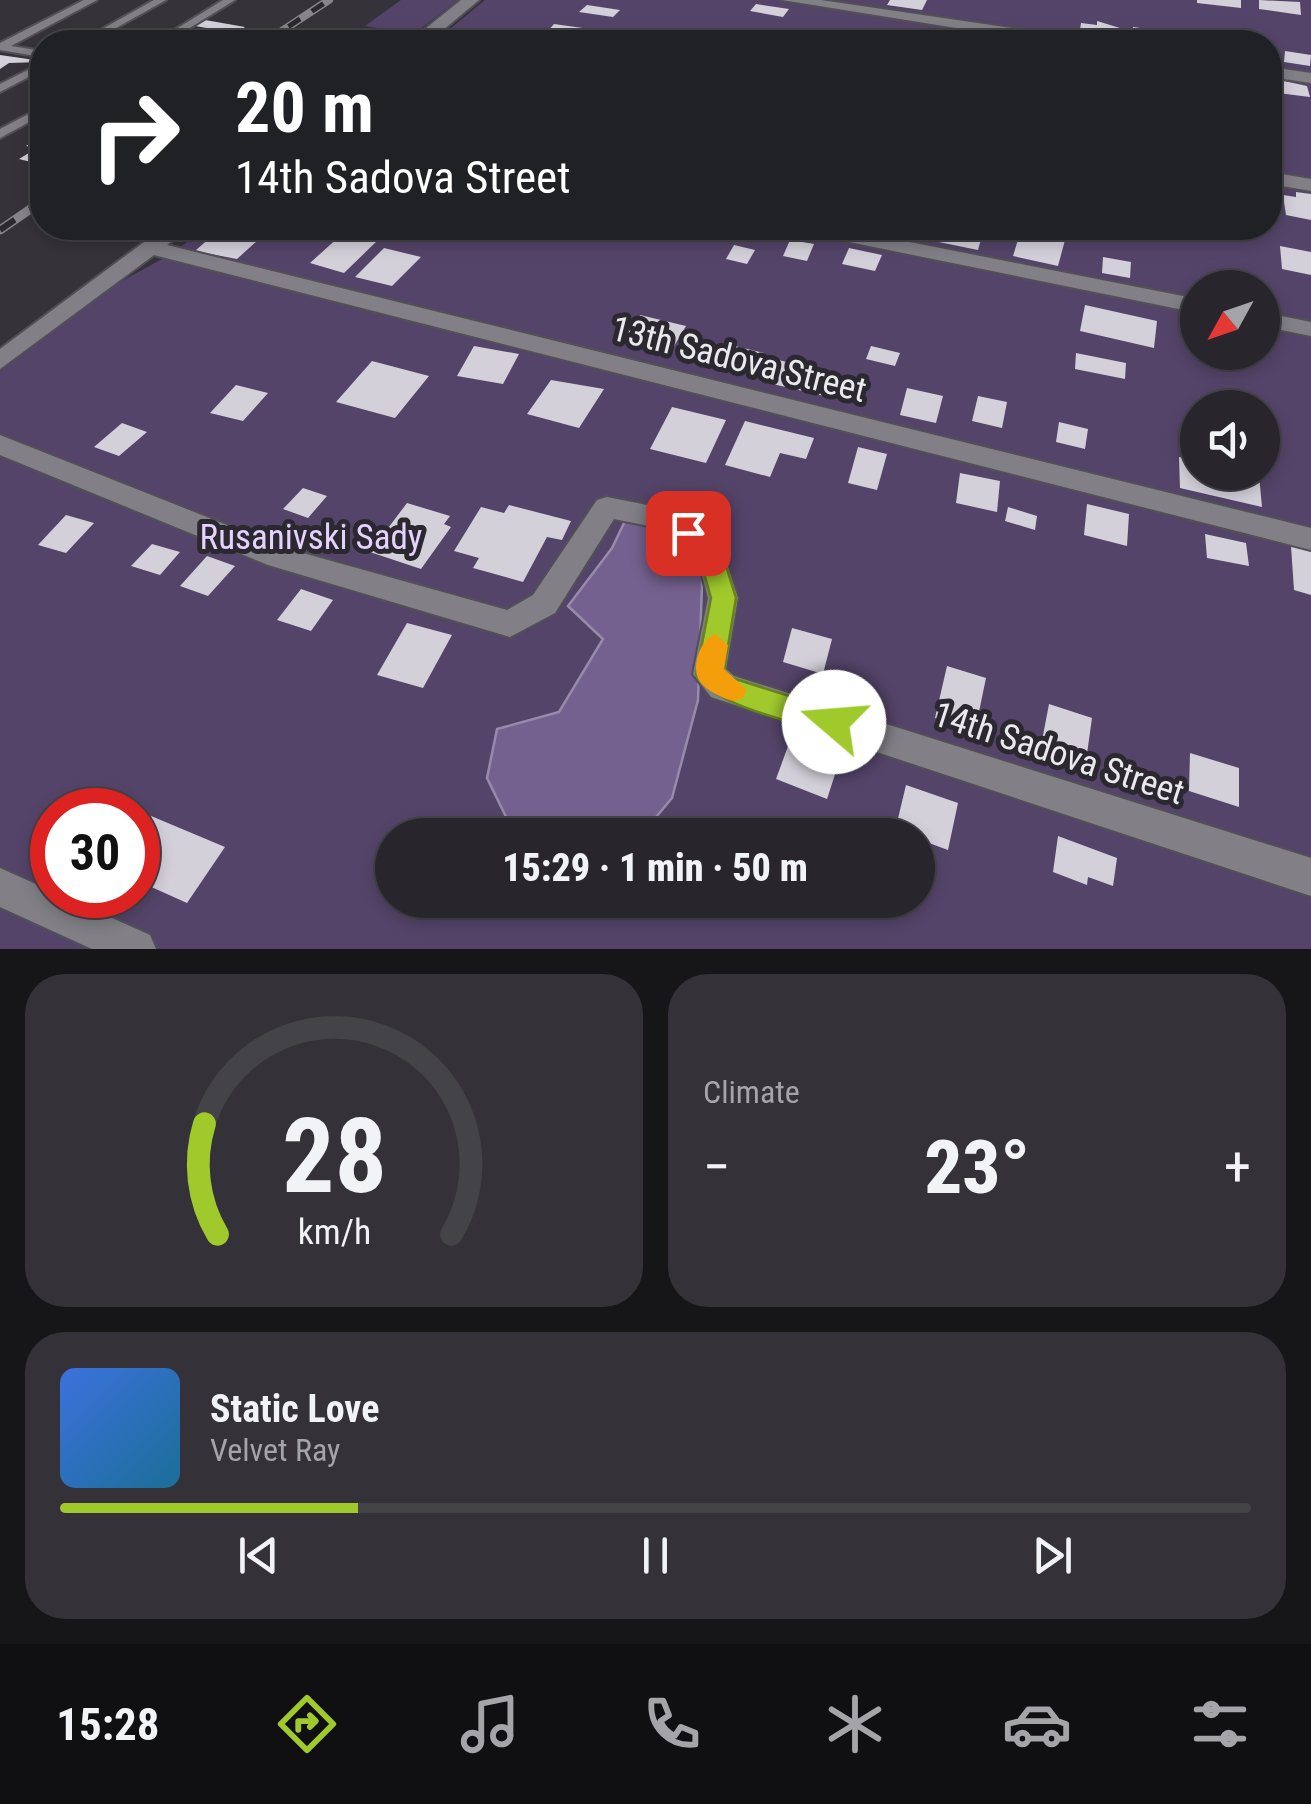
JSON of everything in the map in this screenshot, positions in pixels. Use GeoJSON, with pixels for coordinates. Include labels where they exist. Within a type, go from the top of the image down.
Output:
{"type":"FeatureCollection","features":[{"type":"Feature","properties":{"kind":"street"},"geometry":{"type":"LineString","coordinates":[[435,30],[471,0]]}},
{"type":"Feature","properties":{"kind":"street"},"geometry":{"type":"LineString","coordinates":[[790,0],[992,30]]}},
{"type":"Feature","properties":{"kind":"street"},"geometry":{"type":"LineString","coordinates":[[1282,74],[1311,78]]}},
{"type":"Feature","properties":{"kind":"street"},"geometry":{"type":"LineString","coordinates":[[1282,180],[1311,185]]}},
{"type":"Feature","properties":{"kind":"street"},"geometry":{"type":"LineString","coordinates":[[0,361],[161,240]]}},
{"type":"Feature","properties":{"kind":"street"},"geometry":{"type":"LineString","coordinates":[[870,240],[1180,302]]}},
{"type":"Feature","properties":{"kind":"street","name":"13th Sadova Street"},"geometry":{"type":"LineString","coordinates":[[151,248],[1311,539]]}},
{"type":"Feature","properties":{"kind":"street"},"geometry":{"type":"LineString","coordinates":[[1280,323],[1311,329]]}},
{"type":"Feature","properties":{"kind":"street","name":"14th Sadova Street"},"geometry":{"type":"LineString","coordinates":[[0,444],[278,557],[510,624],[544,604],[607,507],[667,519],[709,547],[724,598],[710,674],[723,686],[1311,877]]}},
{"type":"Feature","properties":{"kind":"street"},"geometry":{"type":"LineString","coordinates":[[0,887],[136,949]]}},
{"type":"Feature","properties":{"kind":"lane"},"geometry":{"type":"LineString","coordinates":[[33,30],[92,0]]}},
{"type":"Feature","properties":{"kind":"lane"},"geometry":{"type":"LineString","coordinates":[[106,30],[161,0]]}},
{"type":"Feature","properties":{"kind":"lane"},"geometry":{"type":"LineString","coordinates":[[180,30],[230,0]]}},
{"type":"Feature","properties":{"kind":"lane"},"geometry":{"type":"LineString","coordinates":[[0,47],[30,32]]}},
{"type":"Feature","properties":{"kind":"lane"},"geometry":{"type":"LineString","coordinates":[[0,47],[30,52]]}},
{"type":"Feature","properties":{"kind":"lane"},"geometry":{"type":"LineString","coordinates":[[0,89],[30,73]]}},
{"type":"Feature","properties":{"kind":"lane"},"geometry":{"type":"LineString","coordinates":[[0,134],[30,117]]}},
{"type":"Feature","properties":{"kind":"green space"},"geometry":{"type":"Polygon","coordinates":[[[401,0],[458,0],[419,30],[365,26],[401,0]]]}},
{"type":"Feature","properties":{"kind":"green space","name":"Rusanivski Sady"},"geometry":{"type":"Polygon","coordinates":[[[485,0],[1311,0],[1311,949],[0,949],[0,348],[173,253],[190,240],[1282,240],[1282,30],[449,30],[485,0]]]}},
{"type":"Feature","properties":{"kind":"shaded area"},"geometry":{"type":"Polygon","coordinates":[[[627,517],[672,527],[703,555],[698,700],[672,798],[655,818],[507,818],[487,778],[497,729],[559,712],[603,639],[568,606],[612,548],[627,517]]]}},
{"type":"Feature","properties":{"kind":"building"},"geometry":{"type":"Polygon","coordinates":[[[890,0],[927,0],[922,10],[887,5],[890,0]]]}},
{"type":"Feature","properties":{"kind":"building"},"geometry":{"type":"Polygon","coordinates":[[[1241,0],[1241,8],[1197,3],[1241,0]]]}},
{"type":"Feature","properties":{"kind":"building"},"geometry":{"type":"Polygon","coordinates":[[[1259,0],[1300,2],[1301,15],[1259,9],[1259,0]]]}},
{"type":"Feature","properties":{"kind":"building"},"geometry":{"type":"Polygon","coordinates":[[[756,4],[789,9],[783,17],[750,11],[756,4]]]}},
{"type":"Feature","properties":{"kind":"building"},"geometry":{"type":"Polygon","coordinates":[[[587,5],[620,10],[613,17],[579,12],[587,5]]]}},
{"type":"Feature","properties":{"kind":"building"},"geometry":{"type":"Polygon","coordinates":[[[205,20],[245,27],[218,30],[195,26],[205,20]]]}},
{"type":"Feature","properties":{"kind":"building"},"geometry":{"type":"Polygon","coordinates":[[[1097,21],[1120,30],[1080,30],[1081,23],[1097,25],[1097,21]]]}},
{"type":"Feature","properties":{"kind":"building"},"geometry":{"type":"Polygon","coordinates":[[[554,24],[583,28],[581,30],[549,30],[554,24]]]}},
{"type":"Feature","properties":{"kind":"building"},"geometry":{"type":"Polygon","coordinates":[[[1285,51],[1311,55],[1310,66],[1284,62],[1285,51]]]}},
{"type":"Feature","properties":{"kind":"building"},"geometry":{"type":"Polygon","coordinates":[[[0,55],[30,59],[30,62],[9,63],[0,69],[0,55]]]}},
{"type":"Feature","properties":{"kind":"building"},"geometry":{"type":"Polygon","coordinates":[[[1282,81],[1307,86],[1310,97],[1282,94],[1282,81]]]}},
{"type":"Feature","properties":{"kind":"building"},"geometry":{"type":"Polygon","coordinates":[[[1296,192],[1311,194],[1311,220],[1286,215],[1283,195],[1296,197],[1296,192]]]}},
{"type":"Feature","properties":{"kind":"building"},"geometry":{"type":"Polygon","coordinates":[[[207,240],[258,240],[237,259],[195,251],[207,240]]]}},
{"type":"Feature","properties":{"kind":"building"},"geometry":{"type":"Polygon","coordinates":[[[335,240],[378,240],[344,273],[310,263],[335,240]]]}},
{"type":"Feature","properties":{"kind":"building"},"geometry":{"type":"Polygon","coordinates":[[[790,240],[814,244],[807,261],[783,256],[790,240]]]}},
{"type":"Feature","properties":{"kind":"building"},"geometry":{"type":"Polygon","coordinates":[[[929,240],[981,240],[978,250],[929,240]]]}},
{"type":"Feature","properties":{"kind":"building"},"geometry":{"type":"Polygon","coordinates":[[[1018,240],[1065,240],[1058,266],[1013,256],[1018,240]]]}},
{"type":"Feature","properties":{"kind":"building"},"geometry":{"type":"Polygon","coordinates":[[[734,245],[755,250],[747,264],[726,259],[734,245]]]}},
{"type":"Feature","properties":{"kind":"building"},"geometry":{"type":"Polygon","coordinates":[[[1280,246],[1311,252],[1311,275],[1282,269],[1280,246]]]}},
{"type":"Feature","properties":{"kind":"building"},"geometry":{"type":"Polygon","coordinates":[[[384,248],[421,257],[392,286],[355,277],[384,248]]]}},
{"type":"Feature","properties":{"kind":"building"},"geometry":{"type":"Polygon","coordinates":[[[849,248],[882,255],[875,271],[842,264],[849,248]]]}},
{"type":"Feature","properties":{"kind":"building"},"geometry":{"type":"Polygon","coordinates":[[[1103,257],[1131,262],[1130,278],[1102,273],[1103,257]]]}},
{"type":"Feature","properties":{"kind":"building"},"geometry":{"type":"Polygon","coordinates":[[[1085,305],[1157,321],[1154,348],[1080,331],[1085,305]]]}},
{"type":"Feature","properties":{"kind":"building"},"geometry":{"type":"Polygon","coordinates":[[[640,315],[686,326],[670,353],[623,341],[640,315]]]}},
{"type":"Feature","properties":{"kind":"building"},"geometry":{"type":"Polygon","coordinates":[[[722,343],[764,353],[755,371],[723,363],[725,358],[716,356],[722,343]]]}},
{"type":"Feature","properties":{"kind":"building"},"geometry":{"type":"Polygon","coordinates":[[[474,346],[519,354],[503,384],[457,376],[474,346]]]}},
{"type":"Feature","properties":{"kind":"building"},"geometry":{"type":"Polygon","coordinates":[[[871,346],[900,353],[895,366],[866,359],[871,346]]]}},
{"type":"Feature","properties":{"kind":"building"},"geometry":{"type":"Polygon","coordinates":[[[1076,353],[1126,363],[1125,379],[1075,369],[1076,353]]]}},
{"type":"Feature","properties":{"kind":"building"},"geometry":{"type":"Polygon","coordinates":[[[770,358],[841,375],[833,398],[760,381],[770,358]]]}},
{"type":"Feature","properties":{"kind":"building"},"geometry":{"type":"Polygon","coordinates":[[[372,361],[429,376],[395,418],[336,402],[372,361]]]}},
{"type":"Feature","properties":{"kind":"building"},"geometry":{"type":"Polygon","coordinates":[[[551,380],[604,389],[579,428],[527,414],[551,380]]]}},
{"type":"Feature","properties":{"kind":"building"},"geometry":{"type":"Polygon","coordinates":[[[236,385],[268,393],[243,421],[210,413],[236,385]]]}},
{"type":"Feature","properties":{"kind":"building"},"geometry":{"type":"Polygon","coordinates":[[[907,388],[943,396],[936,423],[900,415],[907,388]]]}},
{"type":"Feature","properties":{"kind":"building"},"geometry":{"type":"Polygon","coordinates":[[[978,396],[1007,402],[1002,428],[972,421],[978,396]]]}},
{"type":"Feature","properties":{"kind":"building"},"geometry":{"type":"Polygon","coordinates":[[[672,407],[726,420],[706,463],[650,449],[672,407]]]}},
{"type":"Feature","properties":{"kind":"building"},"geometry":{"type":"Polygon","coordinates":[[[745,421],[814,438],[806,459],[780,453],[770,477],[725,465],[745,421]]]}},
{"type":"Feature","properties":{"kind":"building"},"geometry":{"type":"Polygon","coordinates":[[[1059,422],[1088,429],[1085,449],[1056,442],[1059,422]]]}},
{"type":"Feature","properties":{"kind":"building"},"geometry":{"type":"Polygon","coordinates":[[[122,423],[147,432],[119,456],[94,447],[122,423]]]}},
{"type":"Feature","properties":{"kind":"building"},"geometry":{"type":"Polygon","coordinates":[[[858,447],[887,454],[877,490],[848,483],[858,447]]]}},
{"type":"Feature","properties":{"kind":"building"},"geometry":{"type":"Polygon","coordinates":[[[960,473],[1000,481],[997,512],[956,503],[960,473]]]}},
{"type":"Feature","properties":{"kind":"building"},"geometry":{"type":"Polygon","coordinates":[[[303,488],[327,496],[308,518],[283,509],[303,488]]]}},
{"type":"Feature","properties":{"kind":"building"},"geometry":{"type":"Polygon","coordinates":[[[1189,490],[1260,490],[1262,507],[1189,490]]]}},
{"type":"Feature","properties":{"kind":"building"},"geometry":{"type":"Polygon","coordinates":[[[407,503],[450,516],[444,524],[451,527],[421,569],[370,552],[407,503]]]}},
{"type":"Feature","properties":{"kind":"building"},"geometry":{"type":"Polygon","coordinates":[[[1087,504],[1129,514],[1127,546],[1084,535],[1087,504]]]}},
{"type":"Feature","properties":{"kind":"building"},"geometry":{"type":"Polygon","coordinates":[[[509,505],[571,521],[562,540],[547,537],[523,582],[473,568],[479,558],[454,551],[481,507],[504,513],[509,505]]]}},
{"type":"Feature","properties":{"kind":"building"},"geometry":{"type":"Polygon","coordinates":[[[1008,507],[1037,516],[1035,530],[1005,521],[1008,507]]]}},
{"type":"Feature","properties":{"kind":"building"},"geometry":{"type":"Polygon","coordinates":[[[66,515],[94,523],[66,553],[38,545],[66,515]]]}},
{"type":"Feature","properties":{"kind":"building"},"geometry":{"type":"Polygon","coordinates":[[[1205,534],[1246,543],[1249,566],[1207,558],[1205,534]]]}},
{"type":"Feature","properties":{"kind":"building"},"geometry":{"type":"Polygon","coordinates":[[[152,544],[180,552],[160,575],[131,566],[152,544]]]}},
{"type":"Feature","properties":{"kind":"building"},"geometry":{"type":"Polygon","coordinates":[[[1291,546],[1311,551],[1311,595],[1294,590],[1291,546]]]}},
{"type":"Feature","properties":{"kind":"building"},"geometry":{"type":"Polygon","coordinates":[[[207,556],[235,566],[208,596],[180,586],[207,556]]]}},
{"type":"Feature","properties":{"kind":"building"},"geometry":{"type":"Polygon","coordinates":[[[301,589],[333,600],[311,631],[277,620],[301,589]]]}},
{"type":"Feature","properties":{"kind":"building"},"geometry":{"type":"Polygon","coordinates":[[[407,623],[452,635],[423,688],[377,675],[407,623]]]}},
{"type":"Feature","properties":{"kind":"building"},"geometry":{"type":"Polygon","coordinates":[[[792,628],[832,639],[823,674],[783,662],[792,628]]]}},
{"type":"Feature","properties":{"kind":"building"},"geometry":{"type":"Polygon","coordinates":[[[947,666],[986,678],[975,731],[935,718],[947,666]]]}},
{"type":"Feature","properties":{"kind":"building"},"geometry":{"type":"Polygon","coordinates":[[[1049,704],[1092,718],[1086,761],[1041,746],[1049,704]]]}},
{"type":"Feature","properties":{"kind":"building"},"geometry":{"type":"Polygon","coordinates":[[[791,738],[841,756],[827,799],[776,779],[791,738]]]}},
{"type":"Feature","properties":{"kind":"building"},"geometry":{"type":"Polygon","coordinates":[[[1190,753],[1239,768],[1239,807],[1189,791],[1190,753]]]}},
{"type":"Feature","properties":{"kind":"building"},"geometry":{"type":"Polygon","coordinates":[[[906,785],[958,803],[948,850],[935,845],[935,818],[898,818],[906,785]]]}},
{"type":"Feature","properties":{"kind":"building"},"geometry":{"type":"Polygon","coordinates":[[[160,820],[225,847],[187,903],[160,891],[160,820]]]}},
{"type":"Feature","properties":{"kind":"building"},"geometry":{"type":"Polygon","coordinates":[[[1058,836],[1117,858],[1113,886],[1088,877],[1087,885],[1053,872],[1058,836]]]}},
{"type":"Feature","properties":{"kind":"railway"},"geometry":{"type":"LineString","coordinates":[[283,30],[329,0]]}},
{"type":"Feature","properties":{"kind":"railway"},"geometry":{"type":"LineString","coordinates":[[0,230],[30,209]]}},
{"type":"Feature","properties":{"kind":"slow traffic"},"geometry":{"type":"LineString","coordinates":[[715,645],[710,674],[733,690]]}},
{"type":"Feature","properties":{"kind":"route"},"geometry":{"type":"LineString","coordinates":[[688,533],[709,547],[724,598],[710,674],[723,686],[834,722]]}}]}
